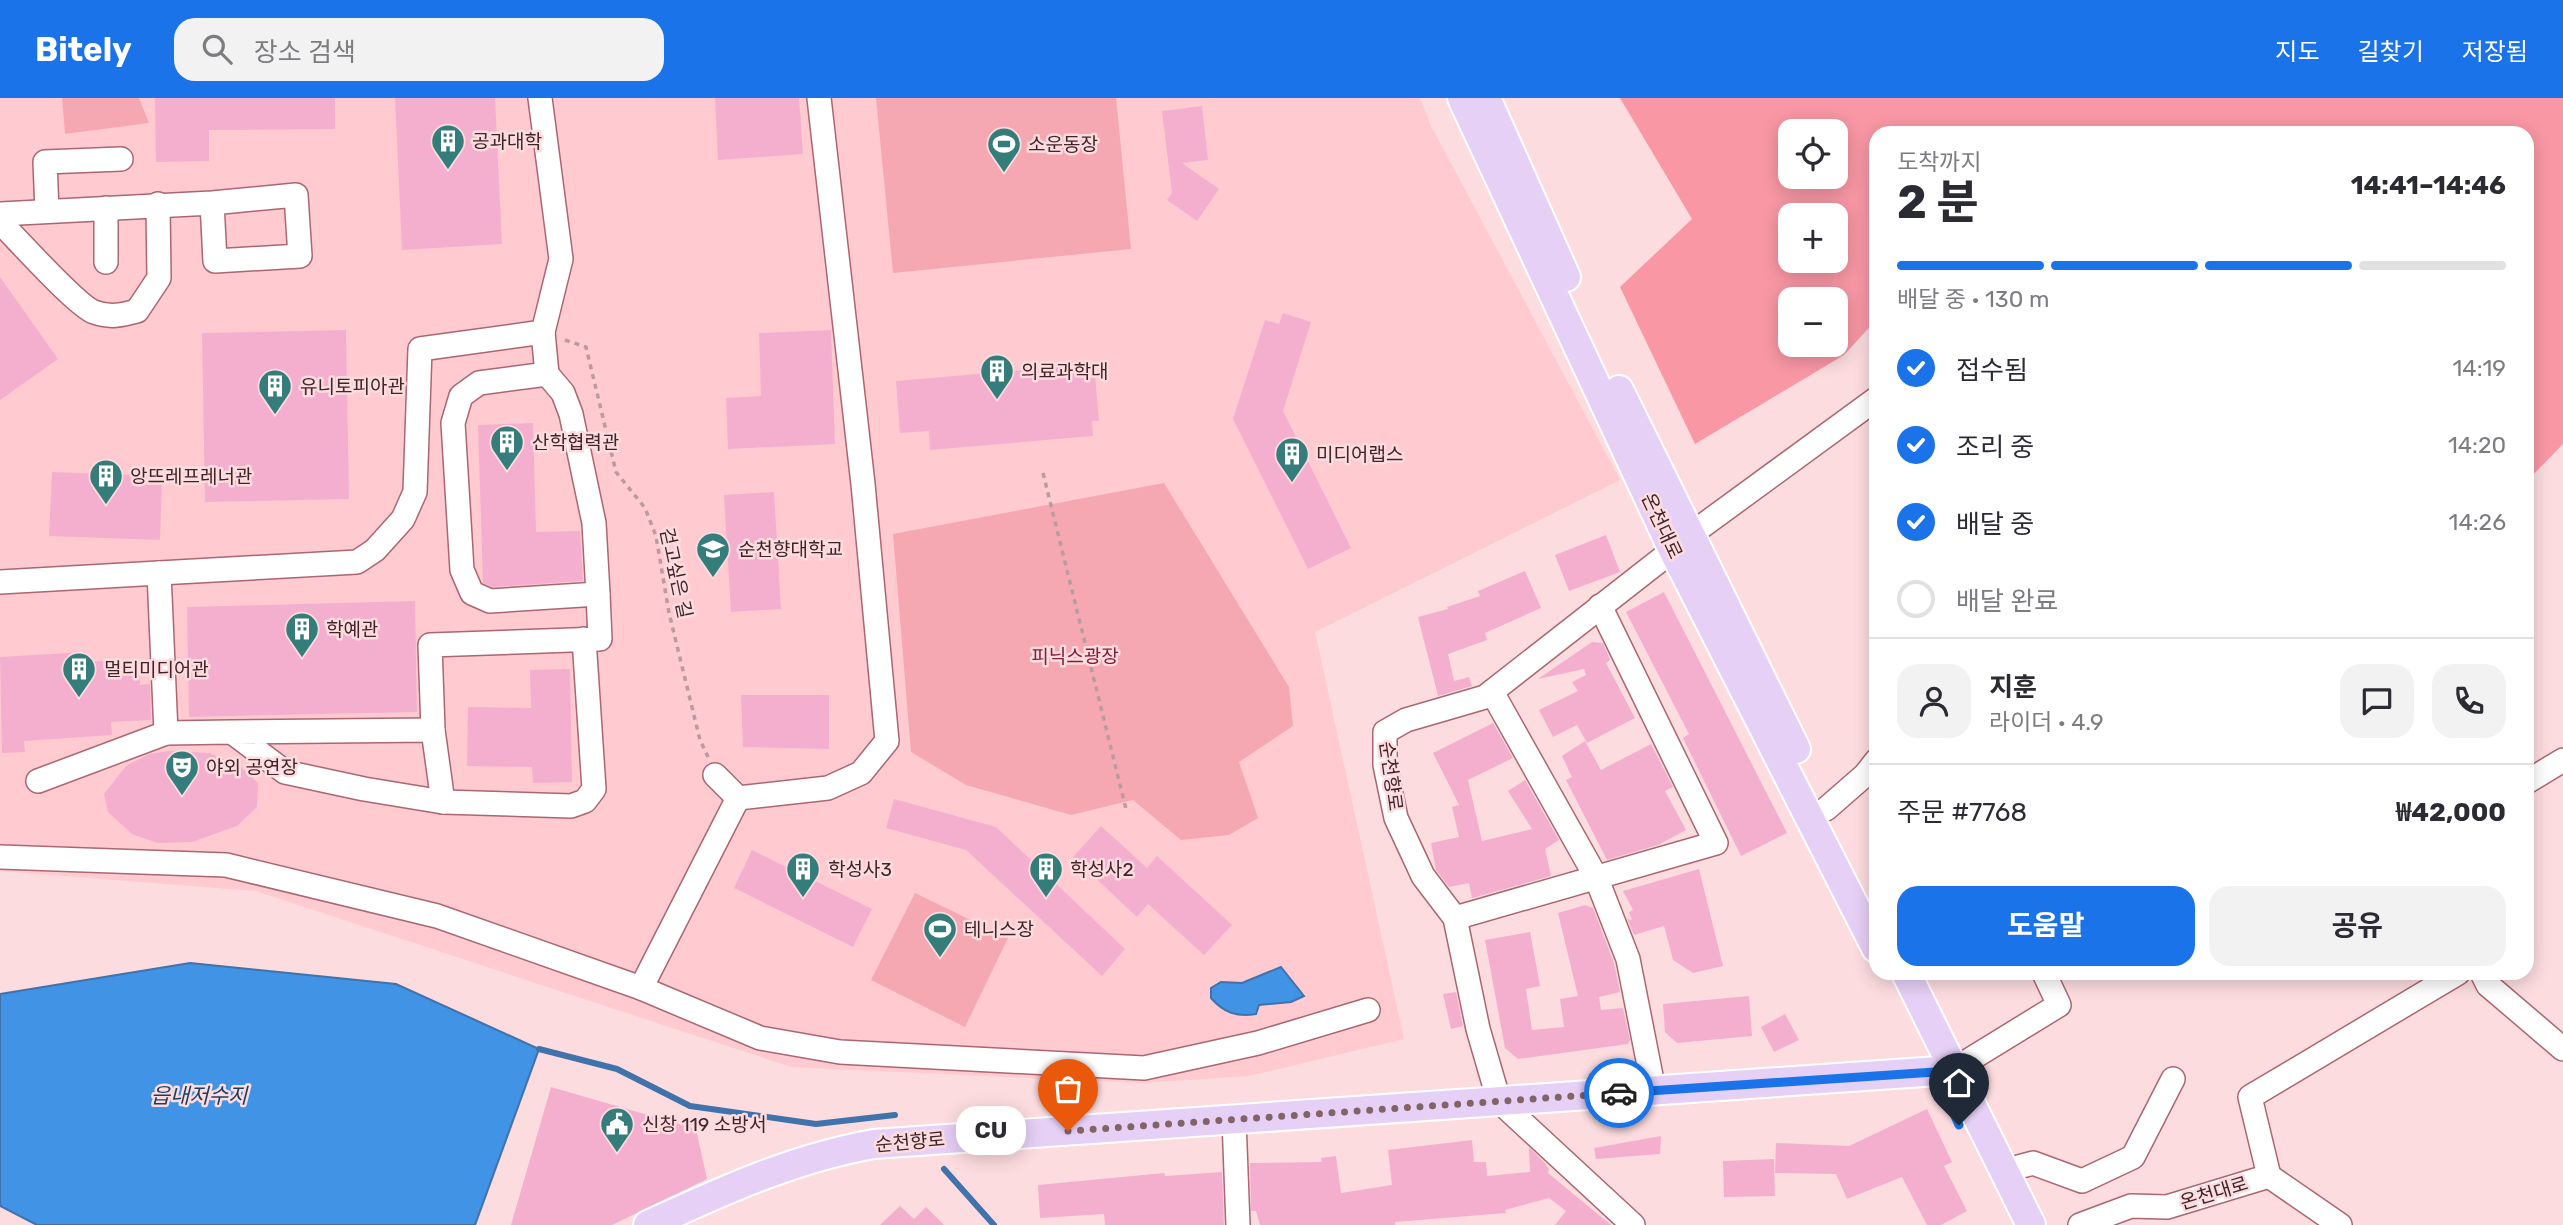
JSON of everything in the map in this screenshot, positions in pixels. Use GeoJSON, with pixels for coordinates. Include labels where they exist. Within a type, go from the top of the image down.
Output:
{"type":"FeatureCollection","features":[{"type":"Feature","properties":{"kind":"main road","name":"온천대로"},"geometry":{"type":"LineString","coordinates":[[1462,98],[1682,542],[1869,933]]}},
{"type":"Feature","properties":{"kind":"main road","name":"온천대로"},"geometry":{"type":"LineString","coordinates":[[1486,98],[1682,542],[1826,809],[1869,897]]}},
{"type":"Feature","properties":{"kind":"main road"},"geometry":{"type":"LineString","coordinates":[[1893,980],[2003,1171],[2031,1225]]}},
{"type":"Feature","properties":{"kind":"main road"},"geometry":{"type":"LineString","coordinates":[[1909,980],[1944,1071],[2012,1225]]}},
{"type":"Feature","properties":{"kind":"main road","name":"순천향로"},"geometry":{"type":"LineString","coordinates":[[669,1220],[777,1168],[825,1153],[874,1144],[1944,1071]]}},
{"type":"Feature","properties":{"kind":"street"},"geometry":{"type":"LineString","coordinates":[[443,802],[433,730],[430,645],[600,639],[594,523],[571,414],[563,393],[547,374],[543,332],[561,259],[540,98]]}},
{"type":"Feature","properties":{"kind":"street"},"geometry":{"type":"LineString","coordinates":[[738,798],[828,788],[861,773],[887,741],[863,484],[818,98]]}},
{"type":"Feature","properties":{"kind":"street"},"geometry":{"type":"LineString","coordinates":[[47,211],[45,162],[121,159]]}},
{"type":"Feature","properties":{"kind":"street"},"geometry":{"type":"LineString","coordinates":[[0,215],[158,204],[212,204],[296,195],[300,256],[215,261],[212,204]]}},
{"type":"Feature","properties":{"kind":"street"},"geometry":{"type":"LineString","coordinates":[[0,222],[76,299],[92,312],[116,317],[137,311],[159,278],[158,204]]}},
{"type":"Feature","properties":{"kind":"street"},"geometry":{"type":"LineString","coordinates":[[106,208],[106,262]]}},
{"type":"Feature","properties":{"kind":"street"},"geometry":{"type":"LineString","coordinates":[[0,582],[357,562],[375,550],[404,519],[415,492],[419,349],[543,332]]}},
{"type":"Feature","properties":{"kind":"street"},"geometry":{"type":"LineString","coordinates":[[547,374],[479,383],[461,396],[453,423],[462,570],[472,593],[489,601],[598,594]]}},
{"type":"Feature","properties":{"kind":"street","name":"온천대로"},"geometry":{"type":"LineString","coordinates":[[1682,542],[1869,404]]}},
{"type":"Feature","properties":{"kind":"street","name":"순천향로"},"geometry":{"type":"LineString","coordinates":[[1499,1101],[1478,1029],[1455,918],[1423,876],[1396,818],[1385,765],[1385,732],[1406,720],[1485,697],[1682,542]]}},
{"type":"Feature","properties":{"kind":"street"},"geometry":{"type":"LineString","coordinates":[[159,573],[166,733]]}},
{"type":"Feature","properties":{"kind":"street"},"geometry":{"type":"LineString","coordinates":[[1455,918],[1716,843],[1600,606]]}},
{"type":"Feature","properties":{"kind":"street"},"geometry":{"type":"LineString","coordinates":[[232,732],[285,772],[443,802],[571,806],[585,801],[594,789],[584,639]]}},
{"type":"Feature","properties":{"kind":"street"},"geometry":{"type":"LineString","coordinates":[[1492,692],[1596,877],[1628,959],[1654,1091]]}},
{"type":"Feature","properties":{"kind":"street"},"geometry":{"type":"LineString","coordinates":[[38,780],[166,733],[433,730]]}},
{"type":"Feature","properties":{"kind":"street"},"geometry":{"type":"LineString","coordinates":[[2534,778],[2563,760]]}},
{"type":"Feature","properties":{"kind":"street"},"geometry":{"type":"LineString","coordinates":[[1826,809],[1869,770]]}},
{"type":"Feature","properties":{"kind":"street"},"geometry":{"type":"LineString","coordinates":[[715,775],[738,798]]}},
{"type":"Feature","properties":{"kind":"street"},"geometry":{"type":"LineString","coordinates":[[641,988],[738,798]]}},
{"type":"Feature","properties":{"kind":"street"},"geometry":{"type":"LineString","coordinates":[[0,857],[226,865],[437,916],[641,988],[760,1038],[840,1052],[1144,1068],[1258,1043],[1368,1010]]}},
{"type":"Feature","properties":{"kind":"street"},"geometry":{"type":"LineString","coordinates":[[1944,1071],[2059,1005],[2047,980]]}},
{"type":"Feature","properties":{"kind":"street","name":"온천대로"},"geometry":{"type":"LineString","coordinates":[[2080,1225],[2131,1206],[2167,1207],[2269,1176],[2250,1097],[2446,980]]}},
{"type":"Feature","properties":{"kind":"street"},"geometry":{"type":"LineString","coordinates":[[2486,980],[2563,1049]]}},
{"type":"Feature","properties":{"kind":"street"},"geometry":{"type":"LineString","coordinates":[[2003,1171],[2033,1163],[2082,1181],[2133,1157],[2173,1079]]}},
{"type":"Feature","properties":{"kind":"street"},"geometry":{"type":"LineString","coordinates":[[1499,1101],[1633,1225]]}},
{"type":"Feature","properties":{"kind":"street"},"geometry":{"type":"LineString","coordinates":[[1234,1119],[1238,1225]]}},
{"type":"Feature","properties":{"kind":"street"},"geometry":{"type":"LineString","coordinates":[[2269,1176],[2340,1225]]}},
{"type":"Feature","properties":{"kind":"path","name":"걷고싶은 길"},"geometry":{"type":"LineString","coordinates":[[543,332],[586,347],[616,472],[645,508],[656,536],[670,613],[700,740],[715,775]]}},
{"type":"Feature","properties":{"kind":"path"},"geometry":{"type":"LineString","coordinates":[[1043,473],[1126,809]]}},
{"type":"Feature","properties":{"kind":"shaded area","name":"순천향대학교"},"geometry":{"type":"Polygon","coordinates":[[[0,98],[1420,98],[1431,126],[1620,480],[1315,632],[1404,1039],[1249,1076],[1140,1083],[791,1067],[256,891],[0,871],[0,98]]]}},
{"type":"Feature","properties":{"kind":"shaded area"},"geometry":{"type":"Polygon","coordinates":[[[1620,98],[2563,98],[2563,444],[2534,474],[2534,126],[1869,126],[1869,328],[1848,351],[1848,287],[1778,287],[1778,357],[1841,357],[1695,444],[1620,287],[1692,219],[1620,98]]]}},
{"type":"Feature","properties":{"kind":"green space"},"geometry":{"type":"Polygon","coordinates":[[[62,98],[139,98],[149,123],[65,134],[62,98]]]}},
{"type":"Feature","properties":{"kind":"green space","name":"소운동장"},"geometry":{"type":"Polygon","coordinates":[[[876,98],[1116,98],[1131,249],[893,273],[876,98]]]}},
{"type":"Feature","properties":{"kind":"green space","name":"피닉스광장"},"geometry":{"type":"Polygon","coordinates":[[[1164,483],[1289,687],[1293,726],[1239,762],[1258,818],[1229,835],[1181,840],[1133,800],[1071,815],[966,785],[911,752],[893,534],[1164,483]]]}},
{"type":"Feature","properties":{"kind":"green space","name":"테니스장"},"geometry":{"type":"Polygon","coordinates":[[[915,893],[1008,938],[965,1027],[871,980],[915,893]]]}},
{"type":"Feature","properties":{"kind":"water","name":"읍내저수지"},"geometry":{"type":"Polygon","coordinates":[[[190,963],[396,984],[539,1049],[475,1225],[37,1225],[0,1206],[0,994],[190,963]]]}},
{"type":"Feature","properties":{"kind":"water"},"geometry":{"type":"Polygon","coordinates":[[[1281,967],[1304,996],[1291,1002],[1259,1005],[1256,1014],[1249,1015],[1226,1010],[1211,998],[1211,988],[1221,982],[1242,983],[1281,967]]]}},
{"type":"Feature","properties":{"kind":"building"},"geometry":{"type":"Polygon","coordinates":[[[155,98],[335,98],[335,129],[209,130],[209,161],[156,162],[155,98]]]}},
{"type":"Feature","properties":{"kind":"building","name":"공과대학"},"geometry":{"type":"Polygon","coordinates":[[[395,98],[495,98],[502,244],[402,250],[395,98]]]}},
{"type":"Feature","properties":{"kind":"building"},"geometry":{"type":"Polygon","coordinates":[[[715,98],[799,98],[803,154],[718,160],[715,98]]]}},
{"type":"Feature","properties":{"kind":"building"},"geometry":{"type":"Polygon","coordinates":[[[1202,106],[1208,160],[1182,163],[1219,189],[1197,221],[1167,200],[1172,193],[1162,111],[1202,106]]]}},
{"type":"Feature","properties":{"kind":"building"},"geometry":{"type":"Polygon","coordinates":[[[0,277],[58,359],[0,400],[0,277]]]}},
{"type":"Feature","properties":{"kind":"building","name":"미디어랩스"},"geometry":{"type":"Polygon","coordinates":[[[1283,313],[1311,322],[1283,411],[1351,548],[1308,569],[1233,419],[1265,320],[1279,324],[1283,313]]]}},
{"type":"Feature","properties":{"kind":"building","name":"유니토피아관"},"geometry":{"type":"Polygon","coordinates":[[[346,330],[349,499],[205,502],[202,333],[346,330]]]}},
{"type":"Feature","properties":{"kind":"building"},"geometry":{"type":"Polygon","coordinates":[[[831,330],[835,444],[728,449],[726,398],[761,396],[759,333],[831,330]]]}},
{"type":"Feature","properties":{"kind":"building","name":"의료과학대"},"geometry":{"type":"Polygon","coordinates":[[[1094,364],[1099,421],[1092,421],[1093,436],[930,450],[929,431],[900,433],[896,381],[1094,364]]]}},
{"type":"Feature","properties":{"kind":"building","name":"산학협력관"},"geometry":{"type":"Polygon","coordinates":[[[533,423],[536,532],[580,531],[583,581],[493,587],[483,583],[478,425],[533,423]]]}},
{"type":"Feature","properties":{"kind":"building","name":"앙뜨레프레너관"},"geometry":{"type":"Polygon","coordinates":[[[52,472],[162,476],[160,540],[49,536],[52,472]]]}},
{"type":"Feature","properties":{"kind":"building"},"geometry":{"type":"Polygon","coordinates":[[[774,492],[781,609],[731,612],[724,495],[774,492]]]}},
{"type":"Feature","properties":{"kind":"building"},"geometry":{"type":"Polygon","coordinates":[[[1606,535],[1620,572],[1569,591],[1555,555],[1606,535]]]}},
{"type":"Feature","properties":{"kind":"building"},"geometry":{"type":"Polygon","coordinates":[[[1525,571],[1541,608],[1485,633],[1487,640],[1448,654],[1454,681],[1469,677],[1472,686],[1438,696],[1418,617],[1480,596],[1478,591],[1525,571]]]}},
{"type":"Feature","properties":{"kind":"building"},"geometry":{"type":"Polygon","coordinates":[[[1664,592],[1787,833],[1741,856],[1683,738],[1689,734],[1626,612],[1664,592]]]}},
{"type":"Feature","properties":{"kind":"building","name":"학예관"},"geometry":{"type":"Polygon","coordinates":[[[415,601],[417,712],[189,717],[187,607],[415,601]]]}},
{"type":"Feature","properties":{"kind":"building"},"geometry":{"type":"Polygon","coordinates":[[[1592,642],[1603,643],[1610,660],[1606,663],[1635,718],[1587,743],[1577,725],[1553,737],[1539,710],[1578,691],[1572,682],[1586,675],[1584,669],[1538,679],[1592,642]]]}},
{"type":"Feature","properties":{"kind":"building","name":"멀티미디어관"},"geometry":{"type":"Polygon","coordinates":[[[85,652],[85,662],[139,659],[140,685],[150,684],[151,720],[111,722],[112,735],[24,741],[25,752],[2,753],[0,657],[85,652]]]}},
{"type":"Feature","properties":{"kind":"building"},"geometry":{"type":"Polygon","coordinates":[[[570,669],[572,782],[533,783],[532,767],[467,766],[468,707],[531,708],[530,670],[570,669]]]}},
{"type":"Feature","properties":{"kind":"building"},"geometry":{"type":"Polygon","coordinates":[[[741,695],[829,695],[829,749],[743,747],[741,695]]]}},
{"type":"Feature","properties":{"kind":"building"},"geometry":{"type":"Polygon","coordinates":[[[1493,723],[1513,758],[1468,780],[1482,841],[1532,829],[1508,791],[1525,780],[1559,840],[1545,849],[1551,876],[1472,898],[1469,883],[1449,887],[1436,870],[1431,843],[1459,837],[1452,807],[1459,805],[1433,753],[1493,723]]]}},
{"type":"Feature","properties":{"kind":"building"},"geometry":{"type":"Polygon","coordinates":[[[1585,741],[1601,770],[1651,744],[1673,787],[1665,791],[1686,830],[1658,845],[1607,860],[1566,780],[1572,777],[1562,756],[1585,741]]]}},
{"type":"Feature","properties":{"kind":"building","name":"야외 공연장"},"geometry":{"type":"Polygon","coordinates":[[[169,751],[209,753],[240,766],[258,783],[257,807],[237,826],[192,842],[158,843],[132,834],[108,812],[104,794],[126,766],[149,754],[169,751]]]}},
{"type":"Feature","properties":{"kind":"building","name":"학성사2"},"geometry":{"type":"Polygon","coordinates":[[[894,799],[996,827],[1125,949],[1102,976],[966,850],[886,828],[894,799]]]}},
{"type":"Feature","properties":{"kind":"building"},"geometry":{"type":"Polygon","coordinates":[[[1101,826],[1147,868],[1157,856],[1232,925],[1204,955],[1148,904],[1137,917],[1073,857],[1101,826]]]}},
{"type":"Feature","properties":{"kind":"building","name":"학성사3"},"geometry":{"type":"Polygon","coordinates":[[[752,850],[872,909],[853,947],[734,888],[752,850]]]}},
{"type":"Feature","properties":{"kind":"building"},"geometry":{"type":"Polygon","coordinates":[[[1699,869],[1723,966],[1693,973],[1673,960],[1664,926],[1634,935],[1627,919],[1632,920],[1629,912],[1633,910],[1623,891],[1699,869]]]}},
{"type":"Feature","properties":{"kind":"building"},"geometry":{"type":"Polygon","coordinates":[[[1585,905],[1593,908],[1614,963],[1620,992],[1599,997],[1601,1010],[1623,1008],[1630,1040],[1628,1044],[1518,1059],[1505,1048],[1485,940],[1530,932],[1540,986],[1526,989],[1532,1030],[1564,1027],[1560,999],[1578,996],[1558,913],[1585,905]]]}},
{"type":"Feature","properties":{"kind":"building"},"geometry":{"type":"Polygon","coordinates":[[[1456,992],[1463,1026],[1451,1029],[1443,994],[1456,992]]]}},
{"type":"Feature","properties":{"kind":"building"},"geometry":{"type":"Polygon","coordinates":[[[1749,996],[1752,1036],[1677,1043],[1665,1032],[1663,1004],[1749,996]]]}},
{"type":"Feature","properties":{"kind":"building"},"geometry":{"type":"Polygon","coordinates":[[[1785,1014],[1799,1040],[1774,1052],[1761,1027],[1785,1014]]]}},
{"type":"Feature","properties":{"kind":"building","name":"신창 119 소방서"},"geometry":{"type":"Polygon","coordinates":[[[551,1087],[696,1129],[707,1179],[612,1225],[511,1225],[551,1087]]]}},
{"type":"Feature","properties":{"kind":"building"},"geometry":{"type":"Polygon","coordinates":[[[1927,1109],[1952,1162],[1944,1166],[1967,1211],[1941,1225],[1927,1225],[1902,1177],[1847,1199],[1836,1174],[1775,1173],[1776,1143],[1849,1146],[1927,1109]]]}},
{"type":"Feature","properties":{"kind":"building"},"geometry":{"type":"Polygon","coordinates":[[[1661,1136],[1660,1154],[1596,1159],[1594,1148],[1661,1136]]]}},
{"type":"Feature","properties":{"kind":"building"},"geometry":{"type":"Polygon","coordinates":[[[1472,1140],[1474,1162],[1486,1162],[1487,1176],[1530,1172],[1529,1147],[1544,1162],[1549,1169],[1548,1173],[1611,1225],[1555,1225],[1566,1211],[1549,1198],[1505,1210],[1506,1213],[1395,1222],[1395,1225],[1260,1225],[1256,1211],[1251,1211],[1250,1163],[1322,1162],[1321,1158],[1336,1156],[1341,1193],[1392,1185],[1388,1150],[1472,1140]]]}},
{"type":"Feature","properties":{"kind":"building"},"geometry":{"type":"Polygon","coordinates":[[[1774,1159],[1775,1196],[1724,1197],[1723,1161],[1774,1159]]]}},
{"type":"Feature","properties":{"kind":"building"},"geometry":{"type":"Polygon","coordinates":[[[1222,1172],[1224,1225],[1105,1225],[1104,1214],[1040,1218],[1038,1185],[1164,1173],[1165,1176],[1222,1172]]]}},
{"type":"Feature","properties":{"kind":"building"},"geometry":{"type":"Polygon","coordinates":[[[900,1206],[914,1219],[926,1207],[944,1225],[880,1225],[900,1206]]]}},
{"type":"Feature","properties":{"kind":"waterway"},"geometry":{"type":"LineString","coordinates":[[539,1049],[617,1069],[690,1106],[816,1124],[895,1115]]}},
{"type":"Feature","properties":{"kind":"waterway"},"geometry":{"type":"LineString","coordinates":[[944,1169],[994,1225]]}},
{"type":"Feature","properties":{"kind":"way so far"},"geometry":{"type":"LineString","coordinates":[[1068,1131],[1619,1093]]}},
{"type":"Feature","properties":{"kind":"place","name":"공과대학"},"geometry":{"type":"Point","coordinates":[448,171]}},
{"type":"Feature","properties":{"kind":"place","name":"소운동장"},"geometry":{"type":"Point","coordinates":[1004,174]}},
{"type":"Feature","properties":{"kind":"place","name":"의료과학대"},"geometry":{"type":"Point","coordinates":[997,401]}},
{"type":"Feature","properties":{"kind":"place","name":"유니토피아관"},"geometry":{"type":"Point","coordinates":[275,416]}},
{"type":"Feature","properties":{"kind":"place","name":"산학협력관"},"geometry":{"type":"Point","coordinates":[507,472]}},
{"type":"Feature","properties":{"kind":"place","name":"미디어랩스"},"geometry":{"type":"Point","coordinates":[1292,484]}},
{"type":"Feature","properties":{"kind":"place","name":"앙뜨레프레너관"},"geometry":{"type":"Point","coordinates":[106,506]}},
{"type":"Feature","properties":{"kind":"place","name":"순천향대학교"},"geometry":{"type":"Point","coordinates":[713,579]}},
{"type":"Feature","properties":{"kind":"place","name":"학예관"},"geometry":{"type":"Point","coordinates":[302,659]}},
{"type":"Feature","properties":{"kind":"place","name":"멀티미디어관"},"geometry":{"type":"Point","coordinates":[79,699]}},
{"type":"Feature","properties":{"kind":"place","name":"야외 공연장"},"geometry":{"type":"Point","coordinates":[182,797]}},
{"type":"Feature","properties":{"kind":"place","name":"학성사3"},"geometry":{"type":"Point","coordinates":[803,899]}},
{"type":"Feature","properties":{"kind":"place","name":"학성사2"},"geometry":{"type":"Point","coordinates":[1046,899]}},
{"type":"Feature","properties":{"kind":"place","name":"테니스장"},"geometry":{"type":"Point","coordinates":[940,959]}},
{"type":"Feature","properties":{"kind":"place","name":"CU"},"geometry":{"type":"Point","coordinates":[1068,1131]}},
{"type":"Feature","properties":{"kind":"place","name":"신창 119 소방서"},"geometry":{"type":"Point","coordinates":[617,1154]}},
{"type":"Feature","properties":{"kind":"route"},"geometry":{"type":"LineString","coordinates":[[1619,1093],[1935,1072],[1959,1125]]}}]}
